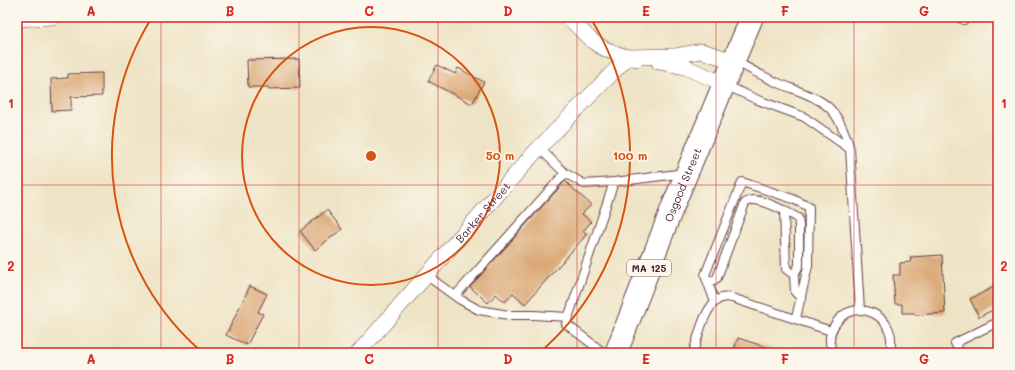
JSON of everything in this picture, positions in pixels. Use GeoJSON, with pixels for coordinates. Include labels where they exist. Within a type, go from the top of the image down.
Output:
{"type":"FeatureCollection","features":[{"type":"Feature","properties":{"kind":"highway","name":"Osgood Street"},"geometry":{"type":"LineString","coordinates":[[616,353],[686,173],[752,17]]}},
{"type":"Feature","properties":{"kind":"street"},"geometry":{"type":"LineString","coordinates":[[17,19],[52,17]]}},
{"type":"Feature","properties":{"kind":"street"},"geometry":{"type":"LineString","coordinates":[[566,17],[574,21],[588,38],[600,47],[628,57],[685,67],[724,84]]}},
{"type":"Feature","properties":{"kind":"street"},"geometry":{"type":"LineString","coordinates":[[628,57],[675,56],[701,51],[734,61]]}},
{"type":"Feature","properties":{"kind":"street","name":"Barker Street"},"geometry":{"type":"LineString","coordinates":[[358,353],[540,148],[628,57]]}},
{"type":"Feature","properties":{"kind":"lane"},"geometry":{"type":"LineString","coordinates":[[957,17],[964,20],[966,17]]}},
{"type":"Feature","properties":{"kind":"lane"},"geometry":{"type":"LineString","coordinates":[[734,61],[773,81],[821,100],[831,108],[840,121],[850,149],[860,310]]}},
{"type":"Feature","properties":{"kind":"lane"},"geometry":{"type":"LineString","coordinates":[[724,84],[758,100],[804,116],[850,149]]}},
{"type":"Feature","properties":{"kind":"lane"},"geometry":{"type":"LineString","coordinates":[[540,148],[565,173],[584,184],[614,182],[686,173]]}},
{"type":"Feature","properties":{"kind":"lane"},"geometry":{"type":"LineString","coordinates":[[455,296],[565,173]]}},
{"type":"Feature","properties":{"kind":"lane"},"geometry":{"type":"LineString","coordinates":[[604,353],[566,324],[614,182]]}},
{"type":"Feature","properties":{"kind":"lane"},"geometry":{"type":"LineString","coordinates":[[715,302],[705,275],[742,182],[793,199],[808,207],[808,266],[796,318]]}},
{"type":"Feature","properties":{"kind":"lane"},"geometry":{"type":"LineString","coordinates":[[708,284],[717,278],[745,203],[752,200],[761,201],[784,210],[798,218],[800,265],[794,275],[795,292],[801,298]]}},
{"type":"Feature","properties":{"kind":"lane"},"geometry":{"type":"LineString","coordinates":[[784,210],[786,269],[794,275]]}},
{"type":"Feature","properties":{"kind":"lane"},"geometry":{"type":"LineString","coordinates":[[426,275],[455,296],[478,310],[509,315],[569,317]]}},
{"type":"Feature","properties":{"kind":"lane"},"geometry":{"type":"LineString","coordinates":[[693,353],[705,315],[720,298],[732,298],[796,318],[831,331]]}},
{"type":"Feature","properties":{"kind":"lane"},"geometry":{"type":"LineString","coordinates":[[833,353],[830,341],[831,331],[836,322],[844,315],[860,310],[874,313],[882,319],[888,327],[891,336],[889,353]]}},
{"type":"Feature","properties":{"kind":"lane"},"geometry":{"type":"LineString","coordinates":[[960,353],[955,343],[998,322]]}},
{"type":"Feature","properties":{"kind":"building"},"geometry":{"type":"Polygon","coordinates":[[[299,59],[300,88],[268,89],[268,87],[248,87],[247,60],[299,59]]]}},
{"type":"Feature","properties":{"kind":"building"},"geometry":{"type":"Polygon","coordinates":[[[437,65],[455,74],[458,68],[484,82],[472,104],[428,81],[437,65]]]}},
{"type":"Feature","properties":{"kind":"building"},"geometry":{"type":"Polygon","coordinates":[[[102,73],[102,96],[71,97],[71,110],[52,111],[51,79],[68,78],[68,74],[102,73]]]}},
{"type":"Feature","properties":{"kind":"building"},"geometry":{"type":"Polygon","coordinates":[[[565,181],[591,205],[582,214],[591,222],[583,231],[587,234],[525,304],[513,293],[505,302],[496,294],[488,303],[470,287],[565,181]]]}},
{"type":"Feature","properties":{"kind":"building"},"geometry":{"type":"Polygon","coordinates":[[[327,210],[342,229],[315,250],[300,231],[327,210]]]}},
{"type":"Feature","properties":{"kind":"building"},"geometry":{"type":"Polygon","coordinates":[[[942,255],[945,313],[915,315],[914,313],[902,313],[902,304],[895,304],[893,275],[900,275],[900,263],[911,262],[910,257],[942,255]]]}},
{"type":"Feature","properties":{"kind":"building"},"geometry":{"type":"Polygon","coordinates":[[[998,285],[998,307],[979,317],[970,299],[998,285]]]}},
{"type":"Feature","properties":{"kind":"building"},"geometry":{"type":"Polygon","coordinates":[[[250,286],[267,294],[258,312],[263,314],[247,345],[226,335],[250,286]]]}},
{"type":"Feature","properties":{"kind":"building"},"geometry":{"type":"Polygon","coordinates":[[[738,338],[775,350],[774,353],[733,353],[738,338]]]}}]}
